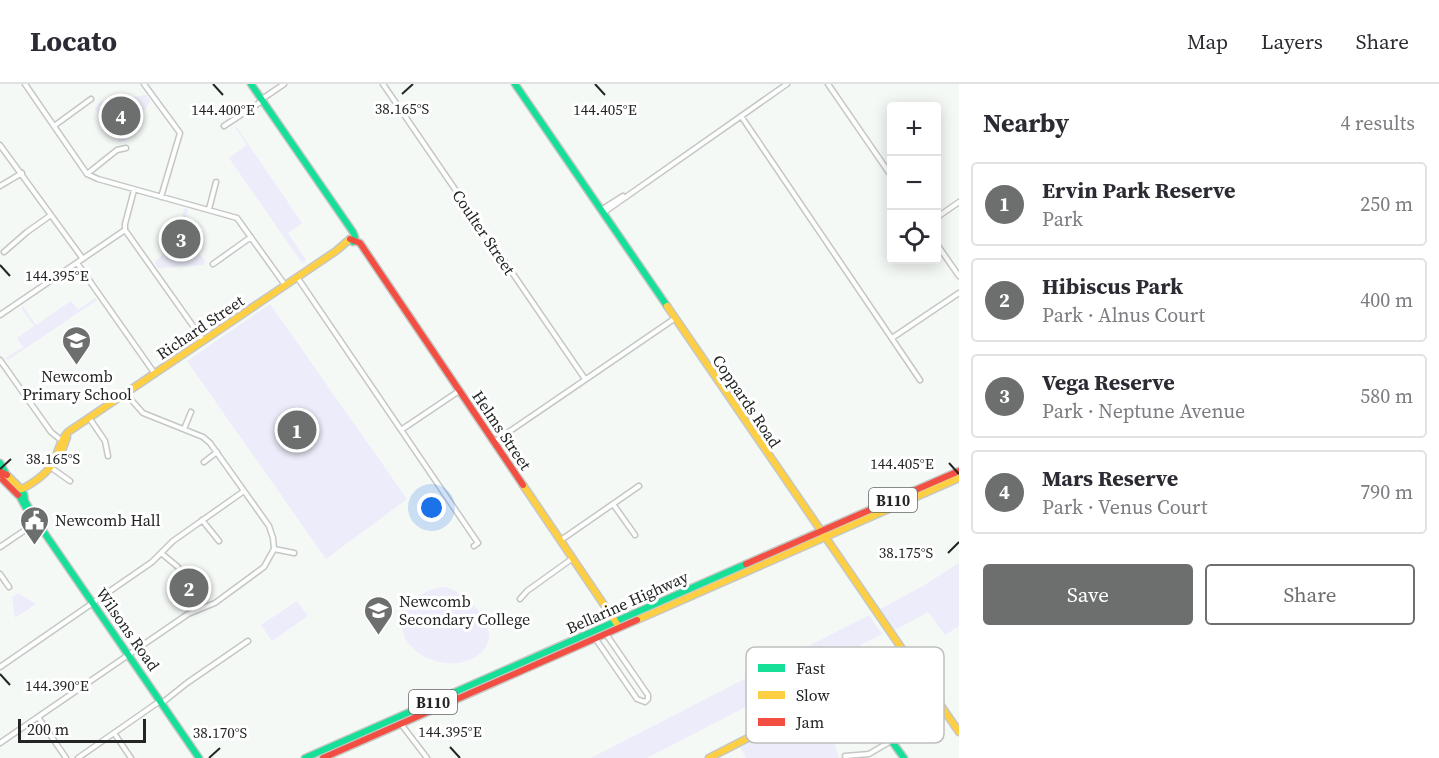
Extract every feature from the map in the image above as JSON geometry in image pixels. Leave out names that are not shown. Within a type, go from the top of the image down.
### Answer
[{"type":"main road","points":[[251,84],[347,226],[352,240]]},
{"type":"main road","name":"Coppards Road","points":[[515,84],[899,647]]},
{"type":"main road","name":"Helms Street","points":[[352,240],[363,248],[618,625]]},
{"type":"main road","name":"Richard Street","points":[[63,441],[68,432],[352,240]]},
{"type":"main road","points":[[21,493],[52,468],[63,441]]},
{"type":"main road","name":"Wilsons Road","points":[[0,463],[2,476],[21,493],[36,519],[199,758]]},
{"type":"main road","name":"Bellarine Highway","points":[[822,535],[959,471]]},
{"type":"main road","name":"Bellarine Highway","points":[[305,758],[959,478]]},
{"type":"main road","name":"Bellarine Highway","points":[[323,758],[606,634],[618,625]]},
{"type":"main road","name":"Coppards Road","points":[[944,711],[959,732]]},
{"type":"main road","points":[[713,757],[746,739]]},
{"type":"main road","points":[[893,743],[904,758]]},
{"type":"street","points":[[25,84],[87,174],[134,190],[237,218],[285,285]]},
{"type":"street","points":[[144,84],[180,132],[161,197]]},
{"type":"street","points":[[224,126],[284,84]]},
{"type":"street","name":"Coulter Street","points":[[383,84],[585,379]]},
{"type":"street","points":[[602,212],[787,84]]},
{"type":"street","points":[[828,84],[887,171]]},
{"type":"street","points":[[54,126],[91,99]]},
{"type":"street","points":[[741,116],[920,380]]},
{"type":"street","points":[[0,145],[83,258]]},
{"type":"street","points":[[87,174],[117,150],[126,148]]},
{"type":"street","points":[[0,186],[22,173]]},
{"type":"street","points":[[209,210],[216,182]]},
{"type":"street","points":[[134,190],[125,230],[203,340]]},
{"type":"street","points":[[941,215],[959,202]]},
{"type":"street","points":[[4,252],[51,215]]},
{"type":"street","points":[[0,315],[125,230]]},
{"type":"street","points":[[213,264],[251,237]]},
{"type":"street","points":[[941,250],[959,276]]},
{"type":"street","points":[[77,263],[155,374]]},
{"type":"street","points":[[297,277],[478,544]]},
{"type":"street","points":[[892,338],[959,293]]},
{"type":"street","points":[[494,442],[674,319]]},
{"type":"street","points":[[0,360],[51,432],[63,441]]},
{"type":"street","points":[[401,430],[459,391]]},
{"type":"street","points":[[0,743],[188,614],[215,603],[264,567],[274,549],[269,526],[203,437],[143,413],[126,394]]},
{"type":"street","points":[[184,429],[191,412]]},
{"type":"street","points":[[90,419],[105,441],[108,456]]},
{"type":"street","points":[[204,462],[217,453]]},
{"type":"street","points":[[52,468],[70,481]]},
{"type":"street","points":[[561,540],[639,486]]},
{"type":"street","points":[[0,667],[152,562],[173,541],[244,491]]},
{"type":"street","points":[[613,504],[635,536]]},
{"type":"street","points":[[0,547],[36,519]]},
{"type":"street","points":[[202,520],[219,541]]},
{"type":"street","points":[[274,549],[294,554]]},
{"type":"street","points":[[162,553],[178,567]]},
{"type":"street","points":[[520,599],[526,591],[573,558]]},
{"type":"street","points":[[0,574],[9,587]]},
{"type":"street","points":[[595,638],[638,699],[645,702],[648,695],[606,634]]},
{"type":"street","points":[[78,758],[248,641]]},
{"type":"street","points":[[38,717],[66,758]]},
{"type":"street","points":[[401,724],[427,758]]},
{"type":"street","points":[[114,733],[131,758]]},
{"type":"street","points":[[845,756],[869,754],[888,743]]},
{"type":"shaded area","points":[[146,95],[150,101],[126,140],[119,142],[95,108],[100,102]]},
{"type":"shaded area","points":[[236,126],[302,223],[288,233],[306,260],[302,263],[229,158],[247,145]]},
{"type":"shaded area","points":[[184,209],[188,209],[181,235],[205,260],[204,265],[158,268],[155,262],[175,243]]},
{"type":"shaded area","points":[[95,298],[97,300],[8,360],[6,358],[23,347],[17,338],[34,326],[21,308],[23,306],[36,325],[71,301],[78,310]]},
{"type":"shaded area","points":[[270,304],[407,499],[326,559],[187,361]]},
{"type":"shaded area","points":[[959,563],[959,626],[945,635],[928,612],[895,630],[880,609]]},
{"type":"shaded area","points":[[184,570],[209,601],[192,609],[180,592],[176,574]]},
{"type":"shaded area","points":[[445,587],[466,598],[483,617],[488,627],[489,638],[485,648],[475,657],[460,662],[445,663],[429,659],[416,651],[407,641],[402,628],[405,614],[416,599],[429,590]]},
{"type":"shaded area","points":[[18,593],[36,604],[15,618],[12,597]]},
{"type":"shaded area","points":[[297,601],[308,616],[272,641],[261,625]]},
{"type":"shaded area","points":[[869,615],[882,634],[860,645],[862,647],[807,647]]},
{"type":"shaded area","points":[[746,678],[746,707],[647,758],[591,758]]},
{"type":"shaded area","points":[[746,743],[834,743],[839,758],[746,758],[739,746]]},
{"type":"traffic: fast","points":[[251,84],[353,232],[355,237],[353,242]]},
{"type":"traffic: fast","points":[[515,84],[667,306]]},
{"type":"traffic: fast","points":[[0,463],[6,474]]},
{"type":"traffic: fast","points":[[24,494],[25,501],[37,522],[199,758]]},
{"type":"traffic: fast","points":[[19,495],[26,508]]},
{"type":"traffic: fast","points":[[305,758],[746,564]]},
{"type":"traffic: fast","points":[[893,743],[904,758]]},
{"type":"traffic: slow","points":[[22,489],[49,469],[61,441],[68,432],[336,251],[350,239]]},
{"type":"traffic: slow","points":[[667,306],[901,647]]},
{"type":"traffic: slow","points":[[60,456],[67,437]]},
{"type":"traffic: slow","points":[[7,475],[21,489]]},
{"type":"traffic: slow","points":[[637,620],[959,478]]},
{"type":"traffic: slow","points":[[523,485],[617,624]]},
{"type":"traffic: slow","points":[[944,710],[959,732]]},
{"type":"traffic: slow","points":[[709,758],[746,739]]},
{"type":"traffic: jam","points":[[350,239],[360,243],[523,485]]},
{"type":"traffic: jam","points":[[0,471],[0,475],[3,473],[7,475]]},
{"type":"traffic: jam","points":[[746,564],[959,471]]},
{"type":"traffic: jam","points":[[3,480],[18,495]]},
{"type":"traffic: jam","points":[[323,758],[637,620]]},
{"type":"place","name":"Mars Reserve","points":[[121,116]]},
{"type":"place","name":"Vega Reserve","points":[[181,239]]},
{"type":"place","name":"Newcomb Primary School","points":[[77,366]]},
{"type":"place","name":"Ervin Park Reserve","points":[[297,430]]},
{"type":"place","name":"Newcomb Hall","points":[[34,546]]},
{"type":"place","name":"Hibiscus Park","points":[[189,588]]},
{"type":"place","name":"Newcomb Secondary College","points":[[378,636]]}]
